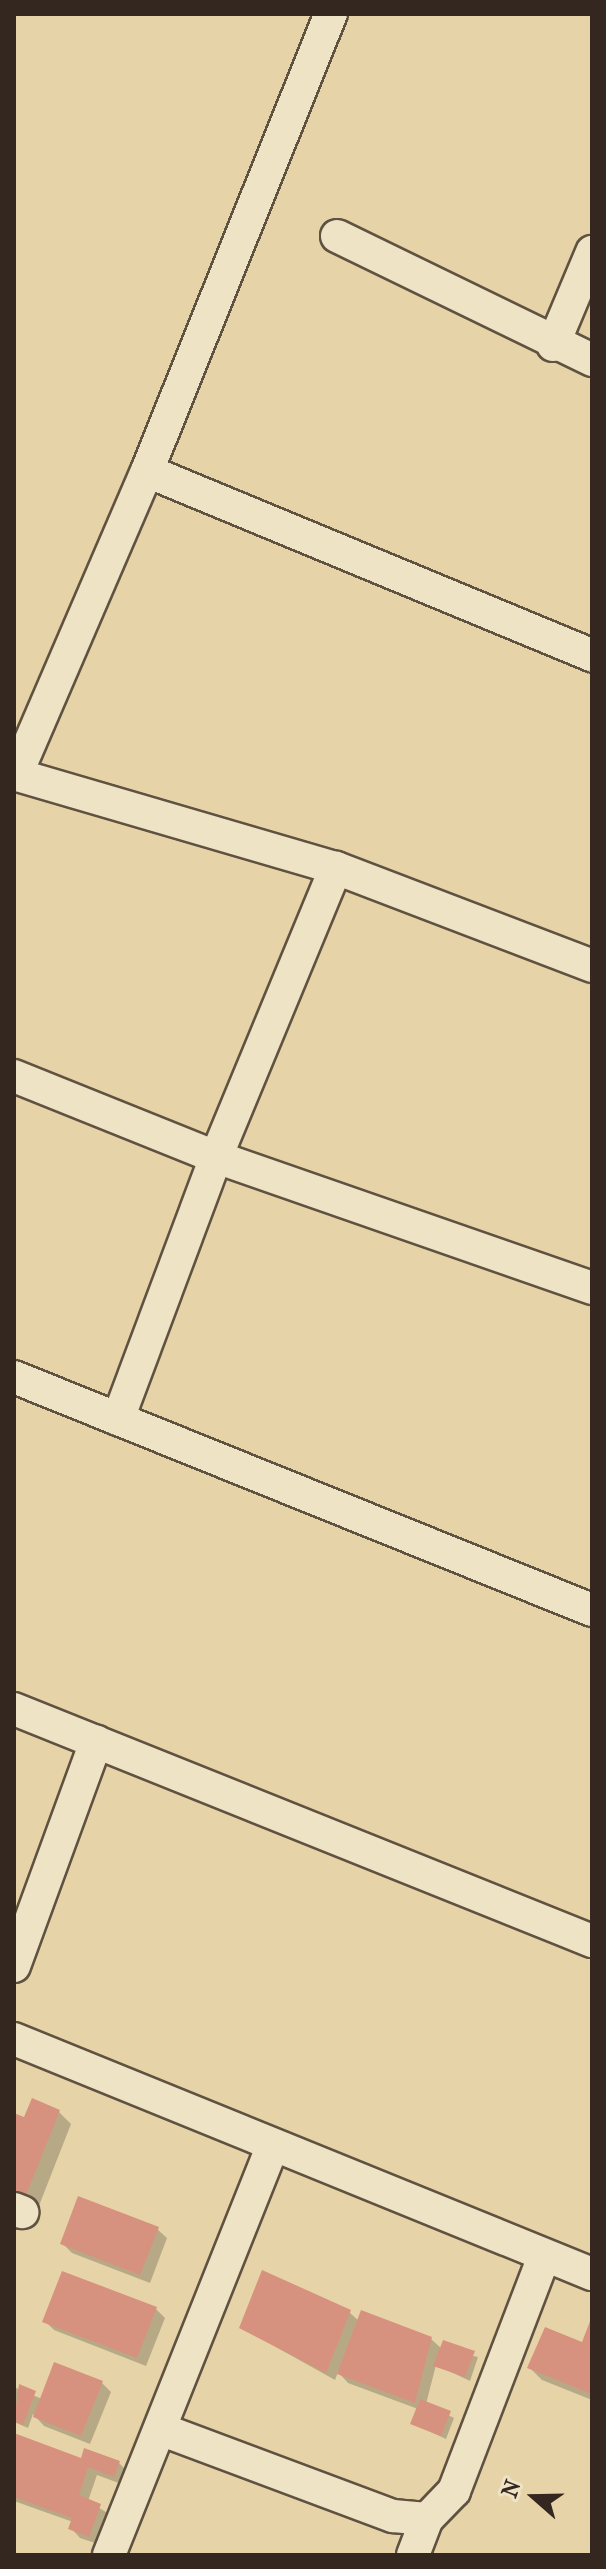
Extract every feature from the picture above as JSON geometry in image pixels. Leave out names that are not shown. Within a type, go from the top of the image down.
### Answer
[{"type":"street","points":[[331,14],[147,471],[15,774],[336,868],[592,966]]},
{"type":"street","points":[[337,236],[553,345],[592,360]]},
{"type":"street","points":[[553,345],[592,252]]},
{"type":"street","points":[[147,471],[592,655]]},
{"type":"street","points":[[118,1419],[216,1157],[336,868]]},
{"type":"street","points":[[14,1076],[216,1157],[592,1288]]},
{"type":"street","points":[[14,1377],[592,1610]]},
{"type":"street","points":[[14,1709],[592,1941]]},
{"type":"street","points":[[14,1966],[96,1742]]},
{"type":"street","points":[[14,2039],[272,2147],[592,2274]]},
{"type":"street","points":[[109,2555],[272,2147]]},
{"type":"street","points":[[413,2555],[427,2519],[454,2491],[544,2256]]},
{"type":"street","points":[[160,2429],[393,2516],[427,2519]]},
{"type":"building","points":[[32,2098],[60,2110],[20,2210],[14,2207],[14,2113],[24,2117]]},
{"type":"building","points":[[78,2196],[159,2227],[140,2275],[60,2244]]},
{"type":"building","points":[[262,2270],[351,2310],[326,2373],[239,2328]]},
{"type":"building","points":[[62,2271],[157,2307],[137,2358],[42,2322]]},
{"type":"building","points":[[361,2310],[432,2337],[415,2403],[337,2374]]},
{"type":"building","points":[[592,2316],[592,2394],[527,2368],[545,2327],[582,2342]]},
{"type":"building","points":[[443,2340],[475,2351],[465,2377],[433,2366]]},
{"type":"building","points":[[54,2362],[103,2381],[81,2436],[33,2417]]},
{"type":"building","points":[[19,2384],[36,2391],[23,2425],[14,2421]]},
{"type":"building","points":[[420,2399],[451,2411],[441,2436],[410,2424]]},
{"type":"building","points":[[14,2433],[81,2458],[84,2448],[120,2461],[114,2477],[88,2467],[79,2495],[101,2504],[89,2537],[68,2529],[72,2518],[14,2497]]}]
